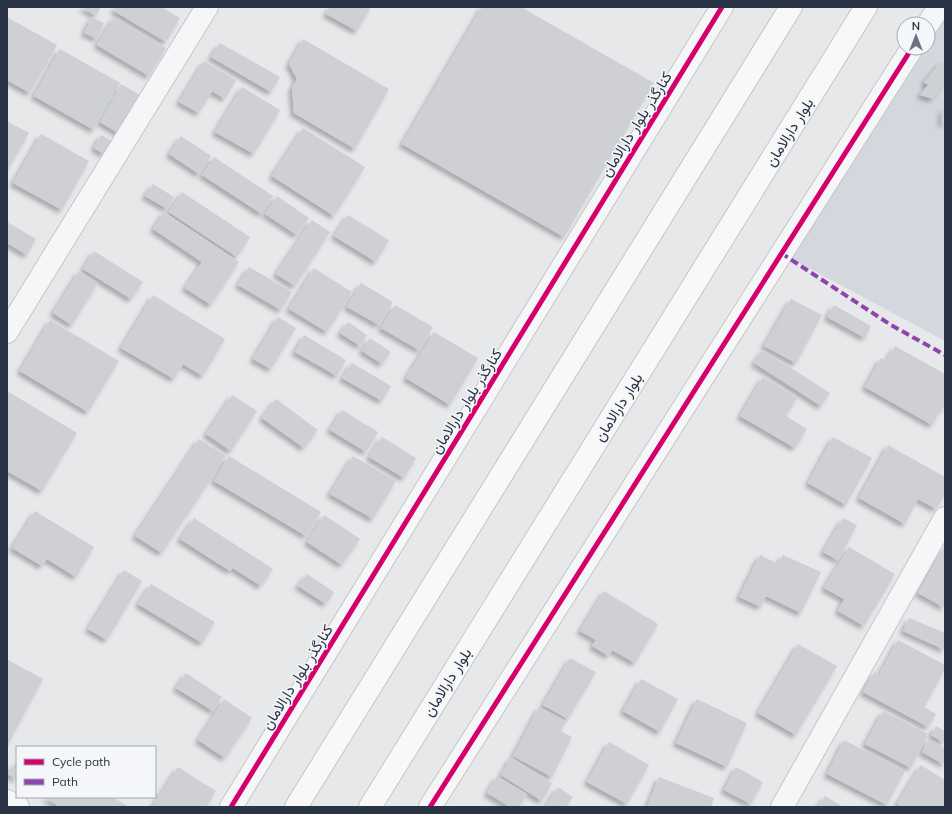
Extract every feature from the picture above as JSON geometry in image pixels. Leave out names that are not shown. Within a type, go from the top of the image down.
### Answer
[{"type":"main road","points":[[296,807],[791,7]]},
{"type":"main road","name":"بلوار دارالامان","points":[[370,807],[866,7]]},
{"type":"street","points":[[7,332],[207,7]]},
{"type":"street","name":"کنارگذر بلوار دارالامان","points":[[231,807],[722,7]]},
{"type":"street","points":[[933,16],[939,7]]},
{"type":"street","points":[[430,807],[780,253],[907,56]]},
{"type":"street","points":[[782,807],[945,518]]},
{"type":"street","points":[[7,800],[18,807]]},
{"type":"shaded area","points":[[945,7],[945,341],[781,253],[907,56],[936,56],[936,16]]},
{"type":"building","points":[[81,7],[101,7],[96,16]]},
{"type":"building","points":[[116,7],[161,7],[180,18],[166,42],[114,11]]},
{"type":"building","points":[[330,7],[345,7],[349,9],[350,7],[371,7],[357,31],[326,14]]},
{"type":"building","points":[[482,7],[521,7],[654,83],[564,237],[402,144]]},
{"type":"building","points":[[7,17],[57,45],[30,93],[7,80]]},
{"type":"building","points":[[92,17],[104,23],[97,39],[84,33]]},
{"type":"building","points":[[114,17],[166,48],[149,76],[97,45]]},
{"type":"building","points":[[303,39],[389,89],[355,149],[294,113],[292,88],[297,79],[289,64]]},
{"type":"building","points":[[220,43],[280,77],[271,92],[211,57]]},
{"type":"building","points":[[60,49],[120,83],[94,130],[34,96]]},
{"type":"building","points":[[204,61],[236,80],[225,99],[212,91],[199,113],[179,102]]},
{"type":"building","points":[[941,62],[945,63],[945,82],[933,99],[920,95],[928,85],[924,82]]},
{"type":"building","points":[[121,84],[142,96],[120,134],[100,122]]},
{"type":"building","points":[[242,87],[280,110],[254,154],[215,132]]},
{"type":"building","points":[[942,109],[945,109],[945,124],[942,124]]},
{"type":"building","points":[[7,121],[29,133],[9,168],[7,167]]},
{"type":"building","points":[[303,128],[365,167],[334,216],[272,176]]},
{"type":"building","points":[[41,134],[89,161],[62,210],[13,183]]},
{"type":"building","points":[[101,135],[112,141],[104,154],[94,148]]},
{"type":"building","points":[[181,136],[211,156],[199,174],[169,154]]},
{"type":"building","points":[[214,157],[273,196],[262,214],[202,175]]},
{"type":"building","points":[[153,184],[174,197],[167,209],[145,196]]},
{"type":"building","points":[[182,192],[250,237],[237,257],[169,212]]},
{"type":"building","points":[[277,196],[309,218],[297,235],[265,214]]},
{"type":"building","points":[[164,212],[239,262],[211,305],[185,288],[202,262],[153,229]]},
{"type":"building","points":[[348,215],[389,240],[376,262],[334,236]]},
{"type":"building","points":[[312,220],[330,232],[295,286],[276,274]]},
{"type":"building","points":[[7,222],[36,239],[27,255],[7,243]]},
{"type":"building","points":[[94,251],[143,282],[131,299],[83,269]]},
{"type":"building","points":[[249,267],[292,292],[281,310],[238,285]]},
{"type":"building","points":[[314,268],[352,292],[327,332],[289,309]]},
{"type":"building","points":[[79,271],[98,283],[72,325],[53,313]]},
{"type":"building","points":[[361,283],[393,302],[379,325],[347,307]]},
{"type":"building","points":[[153,295],[225,339],[203,376],[183,364],[174,379],[121,348]]},
{"type":"building","points":[[791,299],[822,315],[796,363],[764,346]]},
{"type":"building","points":[[395,305],[433,327],[419,350],[381,328]]},
{"type":"building","points":[[834,305],[871,326],[865,338],[827,317]]},
{"type":"building","points":[[278,317],[296,328],[271,369],[253,359]]},
{"type":"building","points":[[50,320],[119,361],[88,412],[20,371]]},
{"type":"building","points":[[348,322],[367,335],[360,346],[340,333]]},
{"type":"building","points":[[434,332],[478,358],[450,405],[406,378]]},
{"type":"building","points":[[304,335],[346,360],[337,376],[295,352]]},
{"type":"building","points":[[370,338],[391,352],[382,364],[362,351]]},
{"type":"building","points":[[895,346],[945,374],[945,409],[942,408],[932,425],[865,387],[881,358],[886,361]]},
{"type":"building","points":[[763,350],[830,393],[821,406],[754,363]]},
{"type":"building","points":[[352,363],[391,386],[382,401],[342,378]]},
{"type":"building","points":[[763,377],[797,398],[786,416],[807,429],[795,448],[740,416]]},
{"type":"building","points":[[7,391],[77,433],[42,491],[7,471]]},
{"type":"building","points":[[232,395],[257,411],[231,451],[206,434]]},
{"type":"building","points":[[276,399],[318,430],[304,448],[262,418]]},
{"type":"building","points":[[342,410],[378,432],[366,452],[330,430]]},
{"type":"building","points":[[382,437],[416,458],[404,478],[369,457]]},
{"type":"building","points":[[833,437],[872,458],[846,505],[808,483]]},
{"type":"building","points":[[199,439],[226,456],[162,553],[135,536]]},
{"type":"building","points":[[888,445],[945,477],[945,494],[936,509],[918,499],[905,524],[859,498]]},
{"type":"building","points":[[229,456],[321,512],[306,536],[214,481]]},
{"type":"building","points":[[353,456],[396,481],[373,519],[330,494]]},
{"type":"building","points":[[35,511],[94,547],[76,577],[47,559],[42,566],[12,548]]},
{"type":"building","points":[[324,515],[360,539],[342,565],[307,542]]},
{"type":"building","points":[[194,518],[273,569],[261,586],[233,568],[230,571],[180,539]]},
{"type":"building","points":[[843,518],[857,525],[838,560],[823,552]]},
{"type":"building","points":[[945,545],[945,608],[918,593]]},
{"type":"building","points":[[849,547],[895,574],[864,626],[838,611],[844,599],[824,588]]},
{"type":"building","points":[[760,555],[778,564],[783,555],[821,572],[801,613],[766,596],[761,607],[739,597]]},
{"type":"building","points":[[124,570],[142,581],[107,640],[88,629]]},
{"type":"building","points":[[307,574],[334,592],[326,604],[298,586]]},
{"type":"building","points":[[151,584],[215,622],[202,643],[138,604]]},
{"type":"building","points":[[604,591],[658,624],[635,663],[612,650],[609,656],[592,646],[596,640],[580,631]]},
{"type":"building","points":[[909,618],[945,633],[945,650],[903,631]]},
{"type":"building","points":[[898,640],[945,665],[945,669],[924,707],[936,714],[928,727],[863,692],[874,672],[879,675]]},
{"type":"building","points":[[798,644],[837,666],[796,735],[758,713]]},
{"type":"building","points":[[570,658],[596,672],[568,719],[543,705]]},
{"type":"building","points":[[8,660],[43,679],[7,746],[7,663]]},
{"type":"building","points":[[186,673],[222,697],[213,711],[176,688]]},
{"type":"building","points":[[641,679],[678,699],[660,732],[623,711]]},
{"type":"building","points":[[224,699],[252,718],[225,758],[198,740]]},
{"type":"building","points":[[697,699],[747,723],[727,767],[676,743]]},
{"type":"building","points":[[539,707],[566,721],[561,731],[572,737],[552,777],[513,756]]},
{"type":"building","points":[[883,711],[928,734],[911,768],[865,744]]},
{"type":"building","points":[[936,726],[945,731],[945,743],[931,735]]},
{"type":"building","points":[[928,739],[945,748],[945,765],[922,752]]},
{"type":"building","points":[[844,740],[905,771],[887,805],[827,774]]},
{"type":"building","points":[[609,742],[649,765],[627,804],[587,782]]},
{"type":"building","points":[[511,757],[552,783],[542,801],[501,775]]},
{"type":"building","points":[[16,762],[16,779],[8,774]]},
{"type":"building","points":[[921,765],[945,780],[945,807],[902,807],[897,804]]},
{"type":"building","points":[[178,767],[216,791],[206,807],[152,807]]},
{"type":"building","points":[[736,767],[763,782],[751,804],[724,790]]},
{"type":"building","points":[[497,776],[527,794],[519,807],[510,807],[487,793]]},
{"type":"building","points":[[659,777],[714,798],[711,807],[647,807]]},
{"type":"building","points":[[558,787],[573,797],[565,807],[545,807]]},
{"type":"building","points":[[825,796],[843,807],[818,807]]},
{"type":"building","points":[[46,798],[115,798],[129,807],[60,807]]},
{"type":"marked path","points":[[781,253],[891,325],[945,355]]},
{"type":"cycle path","points":[[231,807],[722,7]]},
{"type":"cycle path","points":[[430,807],[907,56]]}]
